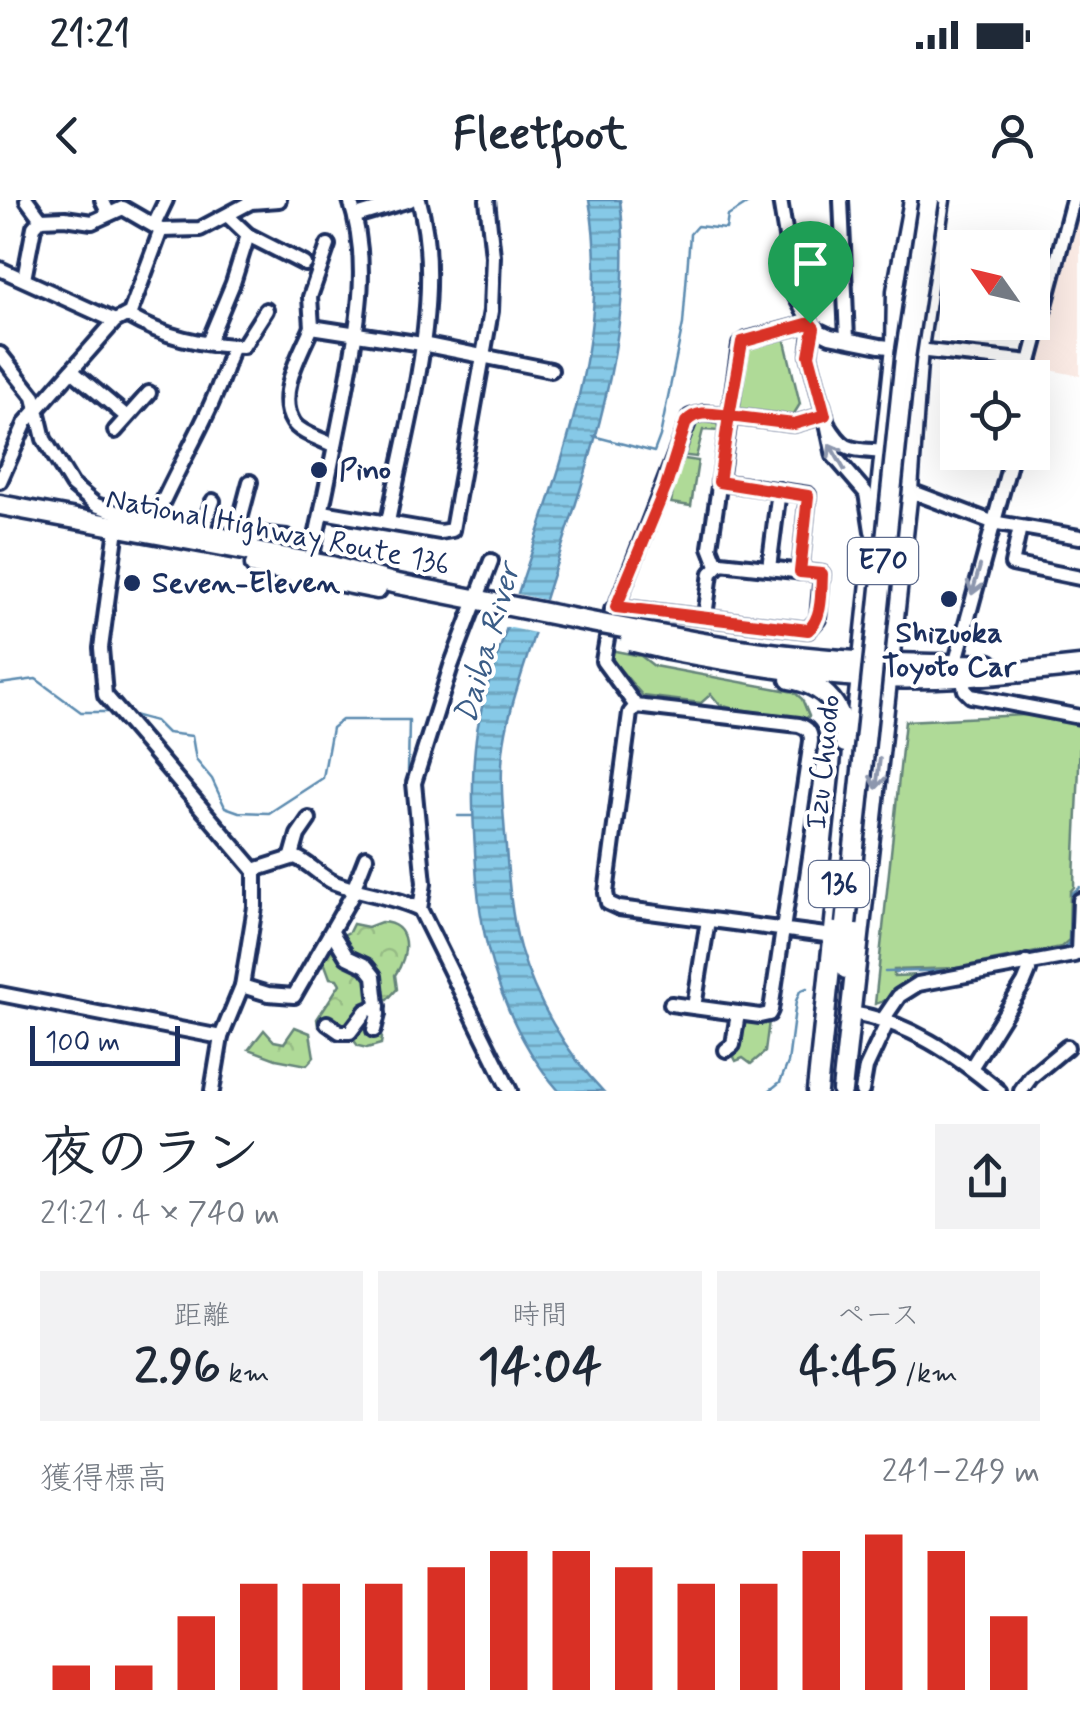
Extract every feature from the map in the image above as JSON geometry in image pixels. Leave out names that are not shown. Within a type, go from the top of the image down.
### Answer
[{"type":"highway","name":"136","points":[[861,670],[896,347],[897,291],[914,200]]},
{"type":"highway","name":"E70","points":[[840,930],[898,416],[929,200]]},
{"type":"highway","name":"136","points":[[889,670],[918,348],[940,200]]},
{"type":"highway","name":"National Highway Route 136","points":[[0,508],[116,525],[670,644],[730,662],[861,670],[1080,666]]},
{"type":"highway","name":"National Highway Route 136","points":[[670,644],[861,670]]},
{"type":"highway","name":"National Highway Route 136","points":[[958,671],[1080,656]]},
{"type":"highway","points":[[730,662],[752,672],[809,683],[826,693],[838,707],[845,736],[838,833],[841,863]]},
{"type":"highway","name":"Izu Chuodo","points":[[814,1091],[840,930],[841,863],[861,670]]},
{"type":"highway","name":"Izu Chuodo","points":[[842,1091],[889,670]]},
{"type":"highway","points":[[829,1091],[840,930]]},
{"type":"street","points":[[28,200],[40,219]]},
{"type":"street","points":[[102,200],[109,214]]},
{"type":"street","points":[[0,481],[20,430],[122,319],[166,200]]},
{"type":"street","points":[[40,219],[92,222],[123,208],[158,228],[200,229],[251,202],[278,200]]},
{"type":"street","points":[[309,569],[363,281],[356,216],[350,200]]},
{"type":"street","points":[[356,216],[410,200]]},
{"type":"street","points":[[388,522],[430,283],[428,242],[419,200]]},
{"type":"street","points":[[322,512],[440,532],[452,530],[494,288],[486,200]]},
{"type":"street","points":[[780,200],[796,298],[812,325],[809,355],[829,444],[834,456],[866,493],[874,543]]},
{"type":"street","points":[[841,200],[847,339]]},
{"type":"street","points":[[1031,360],[1072,201],[1057,200]]},
{"type":"street","points":[[228,216],[248,236],[305,264]]},
{"type":"street","points":[[24,280],[33,232],[40,219]]},
{"type":"street","points":[[208,343],[248,236]]},
{"type":"street","points":[[328,245],[310,297],[312,327],[288,394],[291,418],[299,427],[335,446]]},
{"type":"street","points":[[0,269],[122,319],[208,343],[246,344],[266,310]]},
{"type":"street","points":[[717,565],[710,547],[742,342],[812,325],[847,339],[1014,360]]},
{"type":"street","points":[[312,327],[551,370]]},
{"type":"street","points":[[154,519],[204,424],[232,346]]},
{"type":"street","points":[[0,354],[28,386],[48,450],[72,485],[116,525]]},
{"type":"street","points":[[72,371],[128,418]]},
{"type":"street","points":[[116,431],[148,393]]},
{"type":"street","points":[[671,1004],[770,1014],[812,741],[810,731],[799,726],[636,706],[603,661],[612,610],[666,486],[686,422],[694,414],[794,424],[826,419]]},
{"type":"street","points":[[826,419],[839,443],[848,449],[884,452]]},
{"type":"street","points":[[1008,470],[958,671],[971,696],[1080,718]]},
{"type":"street","points":[[234,535],[250,482]]},
{"type":"street","points":[[719,482],[806,493],[809,498],[800,572]]},
{"type":"street","points":[[769,568],[779,490]]},
{"type":"street","points":[[908,490],[992,522],[1080,536]]},
{"type":"street","points":[[201,532],[213,501]]},
{"type":"street","points":[[116,525],[154,519],[201,532],[287,537]]},
{"type":"street","points":[[116,525],[102,648],[105,695],[254,870],[257,879],[242,986],[221,1036],[212,1091]]},
{"type":"street","points":[[1020,527],[1012,564],[1080,578]]},
{"type":"street","points":[[234,535],[253,541]]},
{"type":"street","points":[[491,561],[414,782],[424,883],[420,909],[510,1091]]},
{"type":"street","points":[[616,607],[808,630],[818,619],[822,574],[717,565]]},
{"type":"street","points":[[705,616],[712,572],[717,565]]},
{"type":"street","points":[[636,706],[630,713],[606,898],[619,908],[783,931],[840,930]]},
{"type":"street","points":[[292,856],[298,835],[309,819]]},
{"type":"street","points":[[254,870],[292,856],[306,862],[315,874],[420,909]]},
{"type":"street","points":[[242,986],[294,996],[332,934],[366,856]]},
{"type":"street","points":[[862,1091],[866,1068],[898,996],[918,984],[1078,952],[1080,900]]},
{"type":"street","points":[[694,1007],[708,920]]},
{"type":"street","points":[[332,934],[346,962],[371,970],[377,985],[374,1030]]},
{"type":"street","points":[[971,1068],[1024,983],[1028,962]]},
{"type":"street","points":[[0,994],[221,1036]]},
{"type":"street","points":[[327,1023],[340,1032],[350,1032],[366,1011],[378,1006]]},
{"type":"street","points":[[726,1050],[733,1045],[738,1013]]},
{"type":"street","points":[[851,1013],[886,1020],[971,1068],[999,1091]]},
{"type":"street","points":[[1022,1091],[1067,1046]]},
{"type":"shaded area","points":[[1076,200],[1080,200],[1080,376],[1050,370],[1050,360],[1034,360],[1039,340],[1050,340],[1050,299]]},
{"type":"green space","points":[[784,337],[800,404],[792,417],[733,412],[744,346]]},
{"type":"green space","points":[[696,417],[716,419],[719,431],[703,430],[696,457],[679,455]]},
{"type":"green space","points":[[678,458],[698,461],[691,506],[671,503]]},
{"type":"green space","points":[[610,650],[641,656],[654,666],[794,692],[802,699],[809,716],[805,719],[731,708],[720,705],[711,694],[701,703],[643,696],[613,661]]},
{"type":"green space","points":[[1044,714],[1080,721],[1069,940],[1061,947],[956,968],[894,970],[894,976],[949,974],[912,982],[875,1004],[905,721]]},
{"type":"green space","points":[[381,922],[398,928],[405,942],[403,959],[395,975],[397,989],[387,1000],[380,994],[382,987],[369,959],[355,957],[339,937],[349,932],[353,924],[368,927]]},
{"type":"green space","points":[[334,944],[369,976],[373,1023],[382,1038],[381,1044],[358,1046],[352,1038],[345,1040],[318,1026],[317,1019],[340,984],[330,978],[323,959]]},
{"type":"green space","points":[[746,1019],[769,1021],[765,1052],[751,1064],[734,1057],[739,1029]]},
{"type":"green space","points":[[295,1027],[310,1033],[314,1057],[307,1065],[249,1049],[264,1030],[274,1041],[284,1043]]},
{"type":"water","points":[[589,200],[620,200],[623,255],[612,366],[585,475],[512,708],[502,773],[510,892],[520,948],[553,1024],[603,1091],[559,1091],[513,1020],[485,938],[477,882],[473,774],[485,694],[560,467],[586,361],[595,253]]},
{"type":"pier","points":[[513,593],[550,601],[540,634],[502,626]]},
{"type":"waterway","points":[[593,436],[654,452],[683,324],[690,234],[697,226],[726,229],[728,216],[753,200]]},
{"type":"waterway","points":[[0,684],[36,679],[81,712],[112,712]]},
{"type":"waterway","points":[[129,714],[155,721],[167,733],[192,736],[196,760],[212,779],[225,807],[239,812],[269,813],[323,778],[332,728],[342,720],[409,720],[408,771]]},
{"type":"waterway","points":[[458,816],[472,816]]},
{"type":"waterway","points":[[1030,956],[1062,950],[1069,943],[1072,893],[1080,887]]},
{"type":"waterway","points":[[885,972],[958,970],[1022,958]]},
{"type":"waterway","points":[[769,1091],[780,1082],[788,1063],[796,1001],[800,991],[807,988]]},
{"type":"place","name":"Pino","points":[[319,470]]},
{"type":"place","name":"Seven-Eleven","points":[[132,583]]},
{"type":"place","name":"Shizuoka Toyoto Car","points":[[949,599]]},
{"type":"route","points":[[810,323],[742,342],[729,416],[694,414],[686,422],[666,486],[616,607],[808,630],[814,627],[822,574],[800,572],[808,496],[719,482],[729,416],[800,424],[825,415],[809,355],[814,328],[810,323]]},
{"type":"water label","name":"Daiba River","points":[[488,644]]}]
